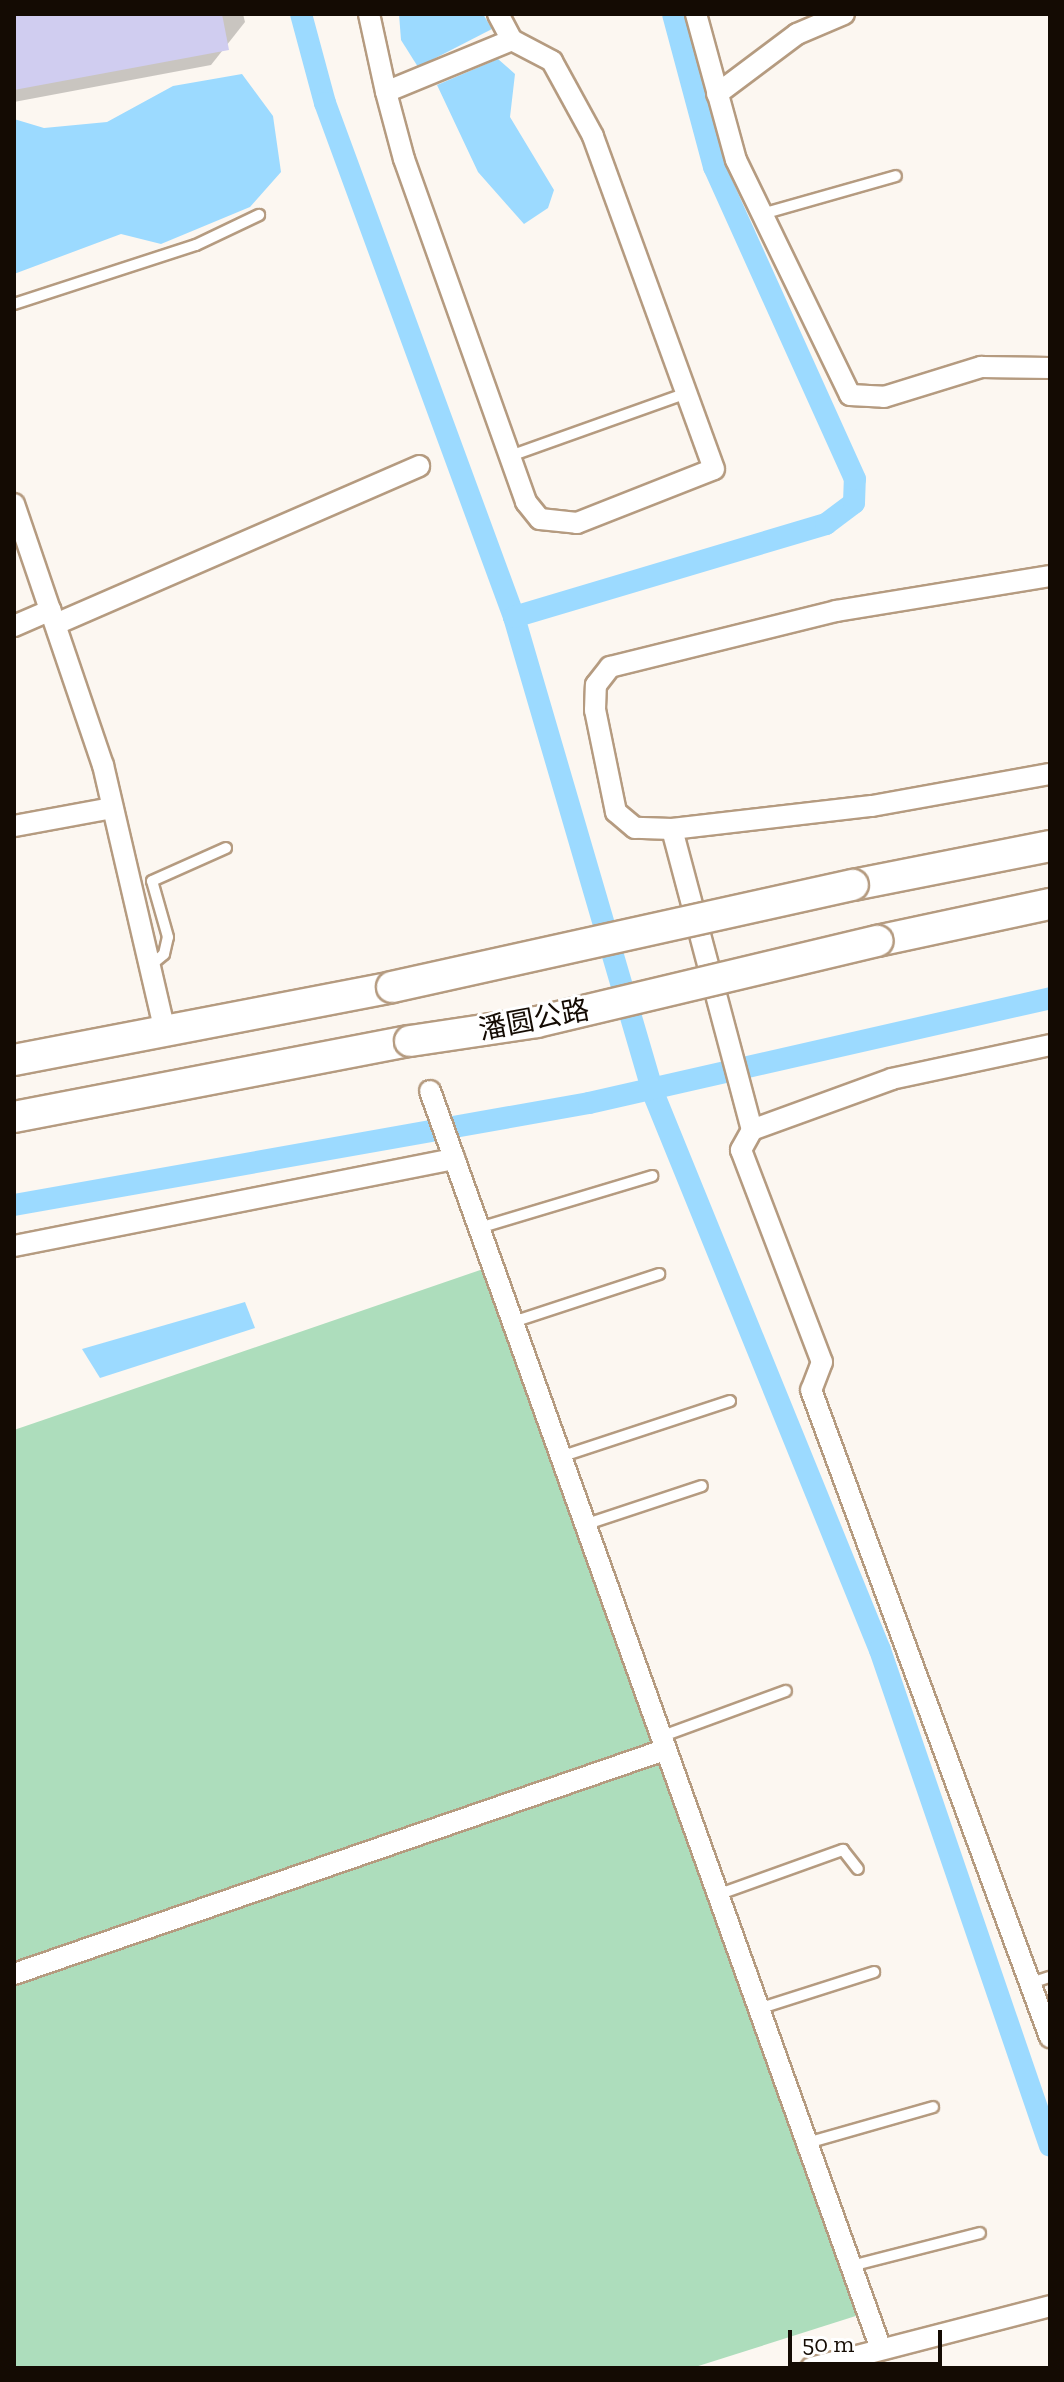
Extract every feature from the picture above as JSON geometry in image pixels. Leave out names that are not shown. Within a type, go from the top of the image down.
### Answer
[{"type":"main road","points":[[14,1060],[392,987],[853,885],[1050,846]]},
{"type":"main road","name":"潘圆公路","points":[[14,1117],[410,1041],[537,1022],[877,941],[1050,904]]},
{"type":"street","points":[[369,14],[386,92],[510,456],[540,519],[577,523],[714,469],[575,93],[552,61],[512,40],[498,14]]},
{"type":"street","points":[[696,14],[717,94],[762,214],[850,395],[884,397],[981,367],[1050,368]]},
{"type":"street","points":[[717,94],[797,34],[844,14]]},
{"type":"street","points":[[386,92],[512,40]]},
{"type":"street","points":[[14,626],[54,617],[419,466]]},
{"type":"street","points":[[14,504],[54,617],[112,808],[165,1031]]},
{"type":"street","points":[[1050,576],[836,611],[610,667],[596,685],[595,710],[616,812],[635,828],[672,829],[872,806],[1050,774]]},
{"type":"street","points":[[14,826],[112,808]]},
{"type":"street","points":[[672,829],[721,1030],[749,1122],[741,1150],[822,1362],[811,1390],[1040,1980],[1050,2037]]},
{"type":"street","points":[[749,1122],[892,1079],[1050,1045]]},
{"type":"street","points":[[430,1091],[881,2349]]},
{"type":"street","points":[[14,1246],[453,1154]]},
{"type":"street","points":[[14,1974],[662,1743]]},
{"type":"street","points":[[811,2368],[1050,2306]]},
{"type":"lane","points":[[762,214],[896,176]]},
{"type":"lane","points":[[14,304],[196,245],[259,215]]},
{"type":"lane","points":[[510,456],[684,394]]},
{"type":"lane","points":[[150,966],[164,954],[168,937],[152,881],[226,848]]},
{"type":"lane","points":[[479,1228],[652,1176]]},
{"type":"lane","points":[[513,1322],[659,1274]]},
{"type":"lane","points":[[560,1457],[730,1401]]},
{"type":"lane","points":[[584,1525],[702,1486]]},
{"type":"lane","points":[[662,1743],[786,1691]]},
{"type":"lane","points":[[717,1895],[843,1850],[858,1869]]},
{"type":"lane","points":[[758,2009],[874,1972]]},
{"type":"lane","points":[[807,2143],[933,2107]]},
{"type":"lane","points":[[851,2266],[980,2233]]},
{"type":"green space","points":[[489,1267],[862,2314],[692,2368],[14,2368],[14,1430]]},
{"type":"water","points":[[399,14],[483,14],[492,29],[418,67],[401,40]]},
{"type":"water","points":[[498,59],[515,74],[510,117],[554,190],[548,208],[524,224],[478,172],[437,85]]},
{"type":"water","points":[[242,74],[273,116],[281,172],[250,207],[161,244],[121,234],[14,274],[14,119],[44,128],[107,122],[173,86]]},
{"type":"water","points":[[245,1302],[255,1328],[100,1378],[82,1349]]},
{"type":"building","points":[[14,14],[222,14],[229,50],[14,90]]},
{"type":"waterway","points":[[301,14],[325,103],[514,617],[652,1090],[880,1650],[1050,2146]]},
{"type":"waterway","points":[[514,617],[826,524],[854,503],[855,479],[714,167],[673,14]]},
{"type":"waterway","points":[[14,1205],[589,1103],[1050,998]]}]
